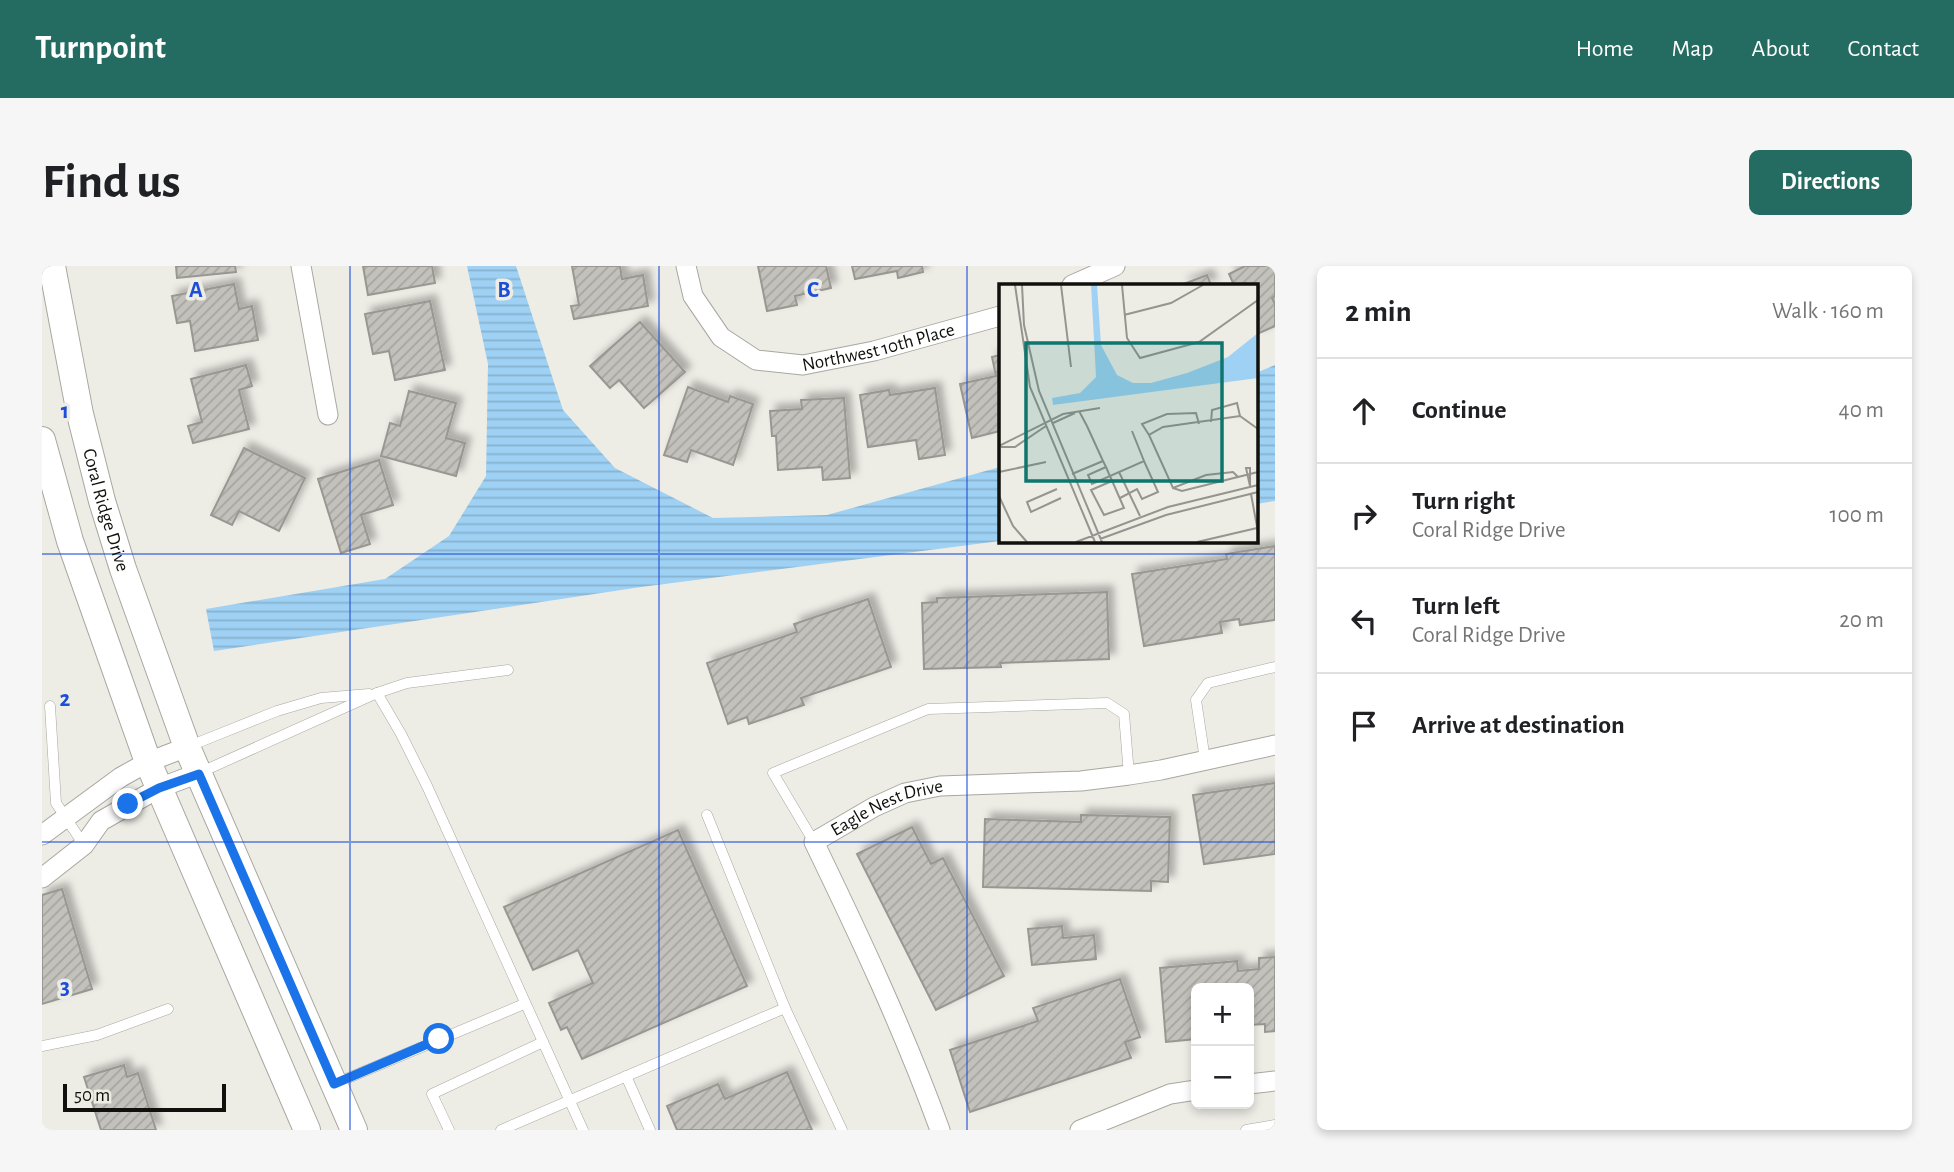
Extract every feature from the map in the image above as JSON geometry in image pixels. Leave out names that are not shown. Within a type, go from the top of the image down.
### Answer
[{"type":"main road","name":"Coral Ridge Drive","points":[[52,266],[80,414],[123,569],[187,747],[354,1130]]},
{"type":"main road","points":[[42,440],[70,541],[148,762],[307,1130]]},
{"type":"street","points":[[300,266],[328,415]]},
{"type":"street","name":"Northwest 10th Place","points":[[686,266],[693,296],[721,337],[756,360],[803,365],[874,351],[999,316]]},
{"type":"street","points":[[1074,284],[1115,266]]},
{"type":"street","name":"Eagle Nest Drive","points":[[940,1130],[916,1063],[879,976],[814,842],[874,807],[905,793],[940,786],[1081,781],[1129,775],[1275,745]]},
{"type":"street","points":[[42,835],[109,784],[148,762],[187,747]]},
{"type":"street","points":[[42,878],[83,845],[101,821],[159,788],[199,774]]},
{"type":"street","points":[[1254,1083],[1275,1081]]},
{"type":"street","points":[[1080,1130],[1170,1094],[1191,1091]]},
{"type":"lane","points":[[1205,761],[1196,700],[1208,683],[1275,667]]},
{"type":"lane","points":[[199,774],[377,693],[407,684],[508,670]]},
{"type":"lane","points":[[187,747],[277,711],[321,698],[377,693]]},
{"type":"lane","points":[[377,693],[427,786],[581,1130]]},
{"type":"lane","points":[[814,842],[773,774],[928,709],[1107,703],[1124,715],[1129,775]]},
{"type":"lane","points":[[50,706],[56,803],[83,845]]},
{"type":"lane","points":[[707,815],[785,1008],[842,1130]]},
{"type":"lane","points":[[334,1084],[524,1004]]},
{"type":"lane","points":[[502,1130],[785,1008]]},
{"type":"lane","points":[[42,1046],[97,1035],[168,1009]]},
{"type":"lane","points":[[449,1130],[432,1094],[543,1042]]},
{"type":"lane","points":[[626,1076],[650,1130]]},
{"type":"lane","points":[[1245,1130],[1275,1125]]},
{"type":"water","points":[[467,266],[516,266],[563,410],[615,468],[713,518],[827,515],[999,467],[999,541],[641,587],[214,651],[206,609],[385,579],[449,536],[486,476],[488,364]]},
{"type":"water","points":[[1275,365],[1275,501],[1258,504],[1258,372]]},
{"type":"building","points":[[176,266],[235,266],[236,272],[177,278]]},
{"type":"building","points":[[363,266],[432,266],[435,283],[368,295]]},
{"type":"building","points":[[572,266],[620,266],[622,279],[643,275],[648,306],[574,319],[571,306],[579,305]]},
{"type":"building","points":[[758,266],[826,266],[831,288],[795,296],[797,305],[767,311]]},
{"type":"building","points":[[852,266],[922,266],[923,272],[898,278],[897,271],[855,279]]},
{"type":"building","points":[[1245,266],[1275,266],[1275,296],[1272,298],[1275,304],[1275,326],[1258,334],[1258,284],[1234,284],[1229,274]]},
{"type":"building","points":[[1207,275],[1211,284],[1184,284]]},
{"type":"building","points":[[234,284],[239,309],[252,306],[258,340],[195,351],[190,321],[177,323],[172,296]]},
{"type":"building","points":[[430,301],[445,370],[395,380],[389,351],[373,354],[365,314]]},
{"type":"building","points":[[640,322],[685,372],[644,408],[619,380],[610,388],[590,366]]},
{"type":"building","points":[[999,355],[999,431],[972,438],[960,384],[996,376],[992,357]]},
{"type":"building","points":[[246,365],[252,386],[239,390],[249,429],[193,443],[188,426],[202,422],[191,379]]},
{"type":"building","points":[[688,387],[728,402],[730,396],[753,404],[733,465],[691,450],[687,462],[664,455]]},
{"type":"building","points":[[935,388],[945,455],[919,459],[916,440],[868,447],[860,395],[889,390],[890,395]]},
{"type":"building","points":[[409,391],[456,403],[446,438],[465,443],[456,476],[381,456],[390,423],[400,426]]},
{"type":"building","points":[[844,398],[850,478],[823,480],[822,467],[778,470],[776,436],[772,436],[770,411],[802,409],[801,400]]},
{"type":"building","points":[[244,448],[305,478],[279,531],[239,511],[232,525],[211,515]]},
{"type":"building","points":[[379,460],[393,505],[361,515],[370,544],[341,553],[318,479]]},
{"type":"building","points":[[1275,546],[1275,620],[1240,625],[1239,619],[1220,622],[1222,633],[1144,646],[1132,574],[1227,559],[1226,554]]},
{"type":"building","points":[[1107,592],[1109,659],[1000,663],[1001,667],[924,669],[922,603],[937,602],[937,598]]},
{"type":"building","points":[[868,599],[891,667],[801,698],[804,705],[749,724],[747,717],[728,724],[707,663],[797,632],[794,624]]},
{"type":"building","points":[[1275,783],[1275,854],[1204,864],[1193,795]]},
{"type":"building","points":[[1081,815],[1170,817],[1168,882],[1151,881],[1151,891],[983,887],[985,819],[1081,822]]},
{"type":"building","points":[[912,827],[931,864],[943,858],[1004,976],[936,1010],[857,854]]},
{"type":"building","points":[[678,830],[747,986],[582,1059],[567,1027],[561,1030],[549,1003],[593,983],[578,950],[533,970],[504,907]]},
{"type":"building","points":[[62,889],[92,989],[42,1004],[42,895]]},
{"type":"building","points":[[1062,926],[1063,938],[1094,935],[1096,959],[1032,965],[1028,929]]},
{"type":"building","points":[[1275,957],[1275,1031],[1265,1032],[1265,1024],[1254,1025],[1254,983],[1191,983],[1191,1040],[1166,1042],[1160,968],[1237,961],[1238,971],[1259,969],[1259,958]]},
{"type":"building","points":[[1120,979],[1140,1037],[1125,1042],[1131,1058],[970,1112],[950,1050],[1038,1021],[1033,1008]]},
{"type":"building","points":[[124,1065],[127,1077],[138,1073],[156,1130],[101,1130],[84,1077]]},
{"type":"building","points":[[787,1072],[812,1130],[677,1130],[667,1106],[718,1084],[725,1099]]},
{"type":"route","points":[[128,804],[159,788],[199,774],[334,1084],[439,1039]]}]
